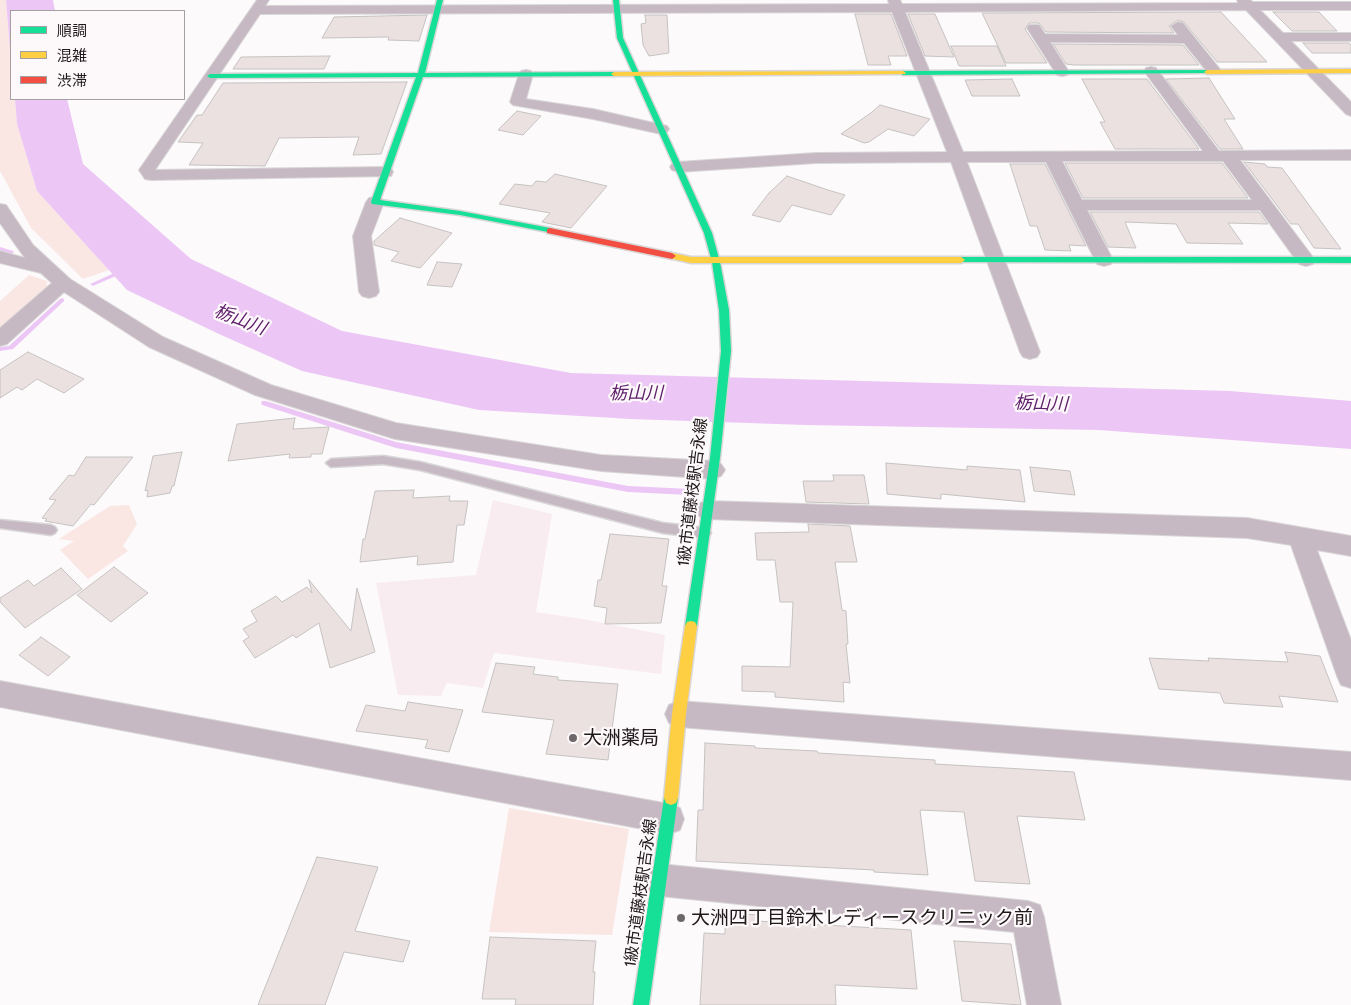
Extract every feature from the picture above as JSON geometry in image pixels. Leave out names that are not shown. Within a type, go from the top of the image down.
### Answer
[{"type":"street","points":[[1246,3],[1351,112]]},
{"type":"street","points":[[386,172],[151,175],[147,170],[259,5],[896,4],[1022,8],[1163,7],[1246,3],[1351,6]]},
{"type":"street","name":"1級市道藤枝駅吉永線","points":[[616,4],[620,38],[708,233],[716,262],[724,310],[726,351],[707,522],[679,714],[669,818],[641,1005]]},
{"type":"street","points":[[896,4],[958,159],[1030,352]]},
{"type":"street","points":[[369,292],[362,236],[421,74],[439,5]]},
{"type":"street","points":[[1163,7],[1214,71]]},
{"type":"street","points":[[1022,8],[1062,72]]},
{"type":"street","points":[[1279,37],[1351,37]]},
{"type":"street","points":[[1040,38],[1187,38]]},
{"type":"street","points":[[1151,71],[1265,205],[1306,260]]},
{"type":"street","points":[[210,76],[1351,71]]},
{"type":"street","points":[[526,74],[518,102],[593,114],[661,129]]},
{"type":"street","points":[[678,167],[816,158],[958,159],[1351,155]]},
{"type":"street","points":[[1052,158],[1104,260]]},
{"type":"street","points":[[375,202],[460,213],[691,260],[716,262],[1351,260]]},
{"type":"street","points":[[1076,205],[1265,205]]},
{"type":"street","points":[[0,209],[26,249],[63,284],[156,342],[263,390],[395,430],[601,463],[714,464]]},
{"type":"street","points":[[0,257],[46,268]]},
{"type":"street","points":[[1,337],[63,284]]},
{"type":"street","points":[[707,522],[1247,528],[1351,546]]},
{"type":"street","points":[[1300,538],[1351,676]]},
{"type":"street","points":[[0,694],[669,818]]},
{"type":"street","points":[[679,714],[1351,766]]},
{"type":"street","points":[[660,880],[1028,917],[1044,1005]]},
{"type":"lane","points":[[331,464],[383,460],[420,466],[490,486],[663,528],[707,522]]},
{"type":"lane","points":[[0,524],[51,530]]},
{"type":"shaded area","points":[[0,0],[6,0],[10,50],[10,100],[15,100],[17,124],[37,191],[109,270],[83,279],[31,228],[0,171]]},
{"type":"shaded area","points":[[29,275],[47,281],[47,289],[0,329],[0,301]]},
{"type":"shaded area","points":[[493,500],[552,514],[536,612],[665,635],[661,674],[494,653],[483,688],[447,683],[441,696],[398,695],[376,583],[476,575]]},
{"type":"shaded area","points":[[129,505],[137,524],[123,546],[128,551],[88,579],[60,550],[74,541],[59,539],[110,506]]},
{"type":"shaded area","points":[[509,808],[629,829],[612,935],[489,932]]},
{"type":"water","points":[[6,0],[53,0],[55,10],[10,10],[10,50]]},
{"type":"water","name":"栃山川","points":[[15,100],[67,100],[83,164],[191,259],[342,331],[571,373],[1230,391],[1351,401],[1351,449],[1099,430],[806,425],[631,419],[479,410],[302,371],[127,290],[37,191],[17,124]]},
{"type":"building","points":[[1221,12],[1267,62],[1217,62],[1184,22],[1178,20],[1169,26],[1174,33],[1046,32],[1039,23],[1029,23],[1025,29],[1047,63],[1006,63],[982,13]]},
{"type":"building","points":[[1273,12],[1319,12],[1337,31],[1292,31]]},
{"type":"building","points":[[855,14],[891,14],[907,56],[888,56],[891,65],[868,65]]},
{"type":"building","points":[[908,14],[935,14],[954,57],[925,56]]},
{"type":"building","points":[[427,15],[419,41],[388,40],[389,37],[322,38],[334,17]]},
{"type":"building","points":[[645,15],[667,15],[669,53],[649,56],[643,45],[641,24],[646,23]]},
{"type":"building","points":[[1303,43],[1349,43],[1351,45],[1351,53],[1312,53]]},
{"type":"building","points":[[1053,44],[1183,45],[1199,65],[1066,64]]},
{"type":"building","points":[[951,46],[997,46],[1006,66],[959,66]]},
{"type":"building","points":[[330,56],[324,69],[233,69],[241,57]]},
{"type":"building","points":[[1209,78],[1235,119],[1224,119],[1243,149],[1220,149],[1166,79]]},
{"type":"building","points":[[1012,79],[1020,96],[972,96],[965,80]]},
{"type":"building","points":[[1082,79],[1147,79],[1199,149],[1115,149],[1100,122],[1105,122]]},
{"type":"building","points":[[407,82],[381,154],[353,155],[359,137],[279,138],[265,166],[189,165],[203,143],[178,142],[197,115],[202,115],[223,83]]},
{"type":"building","points":[[880,105],[930,119],[914,136],[888,129],[869,142],[864,143],[841,134]]},
{"type":"building","points":[[517,111],[541,116],[523,135],[498,130]]},
{"type":"building","points":[[1244,162],[1282,168],[1341,249],[1314,248],[1298,224],[1291,224]]},
{"type":"building","points":[[1065,163],[1222,163],[1248,198],[1083,198]]},
{"type":"building","points":[[1010,164],[1045,164],[1086,246],[1069,245],[1071,251],[1045,250],[1037,226],[1030,226]]},
{"type":"building","points":[[555,174],[607,186],[571,228],[542,222],[550,213],[499,204],[515,184],[532,186],[536,181],[546,182]]},
{"type":"building","points":[[787,176],[845,195],[831,215],[792,205],[780,222],[752,215],[769,193]]},
{"type":"building","points":[[1090,212],[1259,212],[1268,224],[1228,223],[1243,244],[1187,243],[1176,224],[1125,222],[1136,248],[1108,247]]},
{"type":"building","points":[[400,218],[452,233],[420,268],[391,261],[399,252],[374,245],[374,241]]},
{"type":"building","points":[[437,262],[462,264],[452,287],[427,285]]},
{"type":"building","points":[[28,352],[84,379],[64,393],[37,379],[22,390],[17,387],[0,398],[0,370]]},
{"type":"building","points":[[295,418],[293,429],[329,427],[322,454],[311,454],[311,457],[289,458],[290,454],[228,461],[237,424]]},
{"type":"building","points":[[182,452],[174,486],[172,486],[170,493],[147,497],[148,490],[145,491],[153,456]]},
{"type":"building","points":[[86,457],[133,457],[94,505],[91,504],[73,526],[45,521],[47,519],[42,518],[56,500],[49,499],[69,475],[74,476]]},
{"type":"building","points":[[886,463],[967,470],[967,466],[1020,470],[1025,502],[941,494],[941,499],[887,494]]},
{"type":"building","points":[[1030,467],[1070,471],[1075,495],[1034,491]]},
{"type":"building","points":[[833,475],[864,475],[869,504],[806,502],[803,481],[834,481]]},
{"type":"building","points":[[414,490],[413,498],[450,496],[449,501],[468,501],[464,525],[457,525],[453,562],[417,565],[418,556],[360,562],[363,539],[365,539],[375,491]]},
{"type":"building","points":[[808,524],[850,526],[857,562],[835,562],[842,610],[846,611],[848,644],[846,644],[850,683],[843,682],[844,702],[775,697],[775,692],[742,691],[742,666],[790,667],[793,602],[780,602],[775,560],[757,560],[755,533],[809,532]]},
{"type":"building","points":[[610,534],[669,539],[662,586],[667,586],[661,623],[605,624],[607,608],[594,606],[598,580],[601,580]]},
{"type":"building","points":[[114,567],[148,593],[111,622],[77,595]]},
{"type":"building","points":[[61,568],[82,589],[25,628],[0,602],[0,598],[28,580],[34,586]]},
{"type":"building","points":[[309,580],[351,631],[357,588],[375,652],[330,668],[319,623],[296,638],[293,635],[255,658],[243,641],[249,637],[243,629],[257,621],[251,611],[276,596],[282,602],[307,587],[312,593]]},
{"type":"building","points":[[41,637],[70,657],[48,676],[19,655]]},
{"type":"building","points":[[1285,652],[1320,656],[1338,702],[1279,696],[1283,707],[1224,703],[1220,693],[1159,689],[1149,658],[1209,661],[1208,658],[1288,662]]},
{"type":"building","points":[[496,663],[535,667],[533,674],[558,677],[558,680],[618,684],[608,760],[546,754],[554,720],[482,712]]},
{"type":"building","points":[[408,702],[463,710],[449,752],[425,748],[428,740],[356,731],[366,705],[405,711]]},
{"type":"building","points":[[705,743],[817,751],[818,753],[935,760],[935,764],[1074,772],[1085,820],[1017,816],[1030,884],[975,881],[964,812],[920,810],[928,875],[874,872],[874,870],[696,861],[698,810],[703,810]]},
{"type":"building","points":[[317,857],[378,867],[355,931],[410,941],[403,962],[344,952],[325,1005],[258,1005]]},
{"type":"building","points":[[725,912],[757,915],[757,921],[911,930],[917,989],[835,985],[836,1005],[700,1005],[704,933],[725,934]]},
{"type":"building","points":[[490,937],[596,941],[593,972],[595,972],[593,1005],[515,1005],[516,999],[482,999]]},
{"type":"building","points":[[954,941],[1011,944],[1021,1005],[962,1001]]},
{"type":"waterway","points":[[0,249],[11,252]]},
{"type":"waterway","points":[[93,284],[121,272]]},
{"type":"waterway","points":[[2,349],[11,348],[62,300]]},
{"type":"waterway","points":[[264,403],[396,445],[628,489],[690,492]]},
{"type":"traffic: fast","points":[[440,0],[421,74],[375,202],[460,213],[550,231]]},
{"type":"traffic: fast","points":[[616,0],[620,38],[708,233],[716,262],[724,310],[726,351],[715,458],[691,626]]},
{"type":"traffic: fast","points":[[903,73],[1207,72]]},
{"type":"traffic: fast","points":[[210,76],[614,74]]},
{"type":"traffic: fast","points":[[961,260],[1351,260]]},
{"type":"traffic: fast","points":[[641,1005],[671,798]]},
{"type":"traffic: slow","points":[[1207,72],[1351,71]]},
{"type":"traffic: slow","points":[[614,74],[903,73]]},
{"type":"traffic: slow","points":[[672,256],[691,260],[961,260]]},
{"type":"traffic: slow","points":[[671,798],[679,714],[691,626]]},
{"type":"traffic: jam","points":[[550,231],[672,256]]},
{"type":"place","name":"大洲薬局","points":[[573,738]]},
{"type":"place","name":"大洲四丁目鈴木レディースクリニック前","points":[[681,918]]}]
